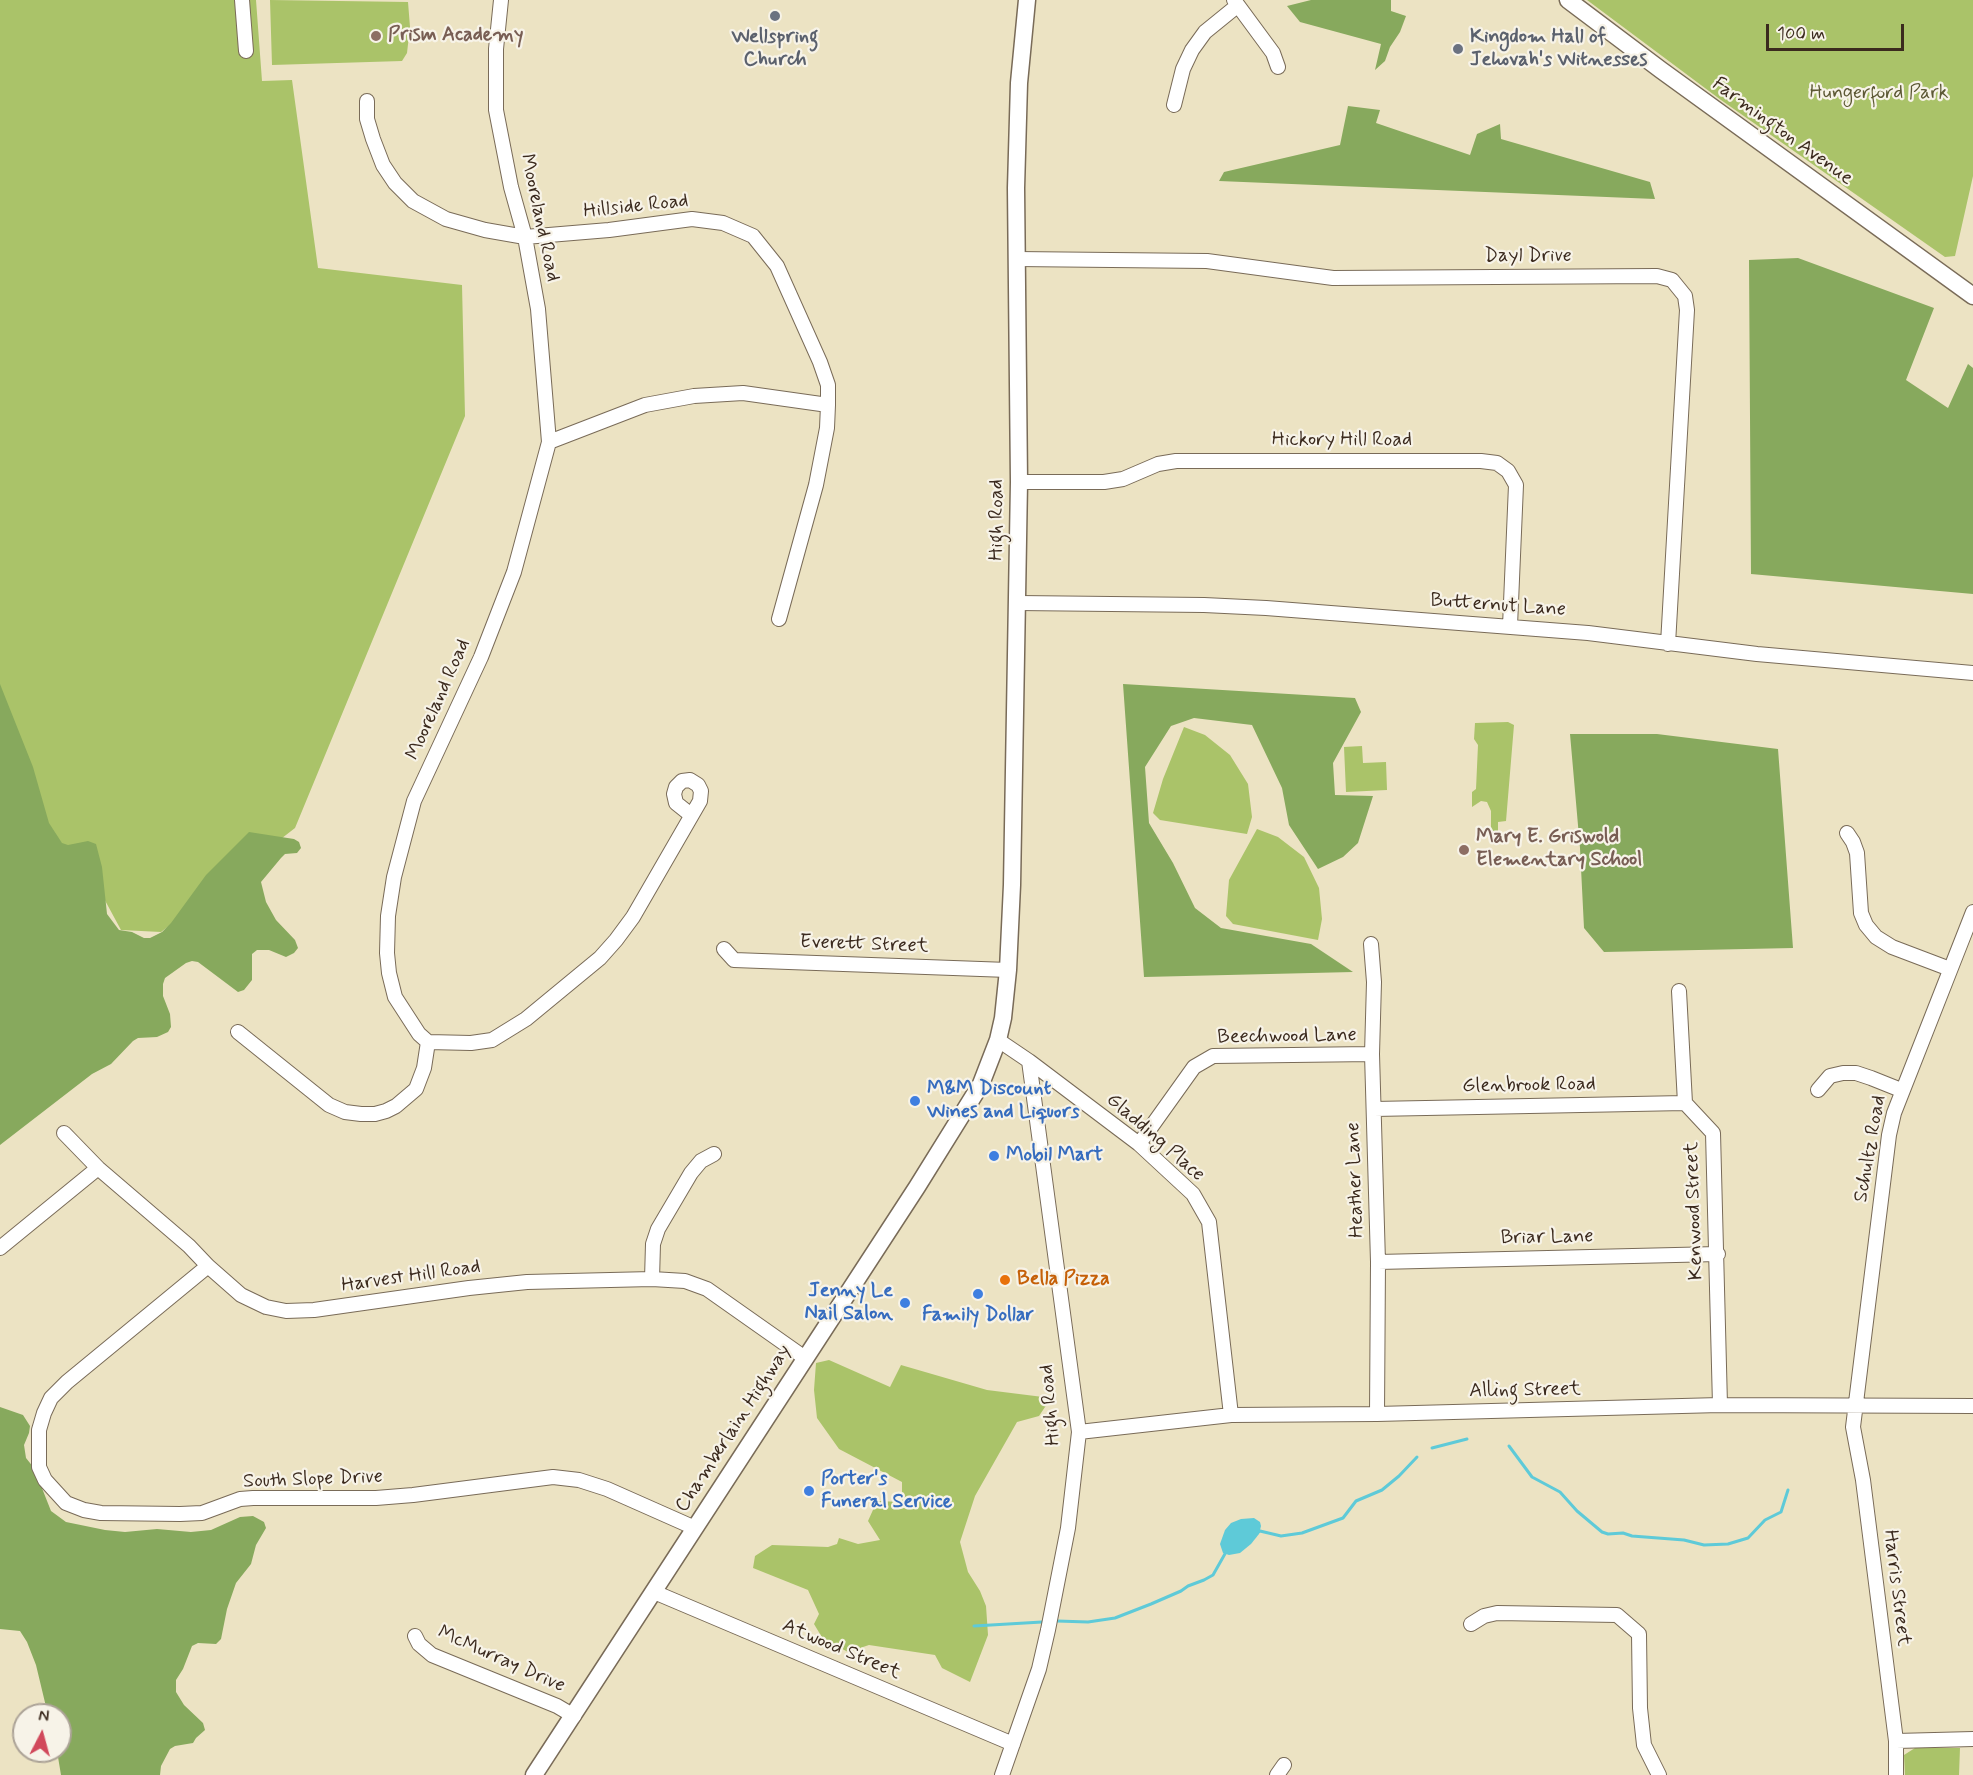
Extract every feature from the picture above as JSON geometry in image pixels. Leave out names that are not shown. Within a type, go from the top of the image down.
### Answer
[{"type":"main road","name":"High Road","points":[[998,1040],[1003,1018],[1008,970],[1012,885],[1019,482],[1016,259],[1019,83],[1027,0]]},
{"type":"main road","name":"Farmington Avenue","points":[[1568,0],[1973,296]]},
{"type":"main road","name":"Chamberlain Highway","points":[[534,1775],[964,1112],[981,1084],[998,1040]]},
{"type":"street","points":[[242,0],[246,51]]},
{"type":"street","name":"Mooreland Road","points":[[428,1042],[409,1020],[395,997],[389,973],[388,916],[394,877],[414,801],[481,657],[514,572],[549,442],[538,309],[525,237],[511,188],[496,110],[496,49],[501,0]]},
{"type":"street","points":[[1174,105],[1183,69],[1192,50],[1204,32],[1235,3],[1273,52],[1278,67]]},
{"type":"street","name":"Hillside Road","points":[[367,101],[367,119],[383,165],[395,183],[413,201],[446,219],[485,230],[525,237],[609,230],[692,219],[723,223],[753,236],[777,266],[804,324],[828,385],[827,428],[816,485],[779,619]]},
{"type":"street","name":"Dayl Drive","points":[[1016,259],[1207,261],[1333,279],[1657,276],[1672,280],[1685,296],[1688,310],[1668,644]]},
{"type":"street","points":[[549,442],[645,405],[694,396],[743,393],[828,405]]},
{"type":"street","name":"Hickory Hill Road","points":[[1019,482],[1104,482],[1123,479],[1158,464],[1176,461],[1481,460],[1497,463],[1508,471],[1516,484],[1510,626]]},
{"type":"street","name":"Butternut Lane","points":[[1018,603],[1225,606],[1510,626],[1588,633],[1757,654],[1973,673]]},
{"type":"street","points":[[237,1032],[329,1105],[345,1112],[361,1114],[375,1114],[396,1106],[416,1089],[424,1068],[428,1042],[471,1043],[492,1040],[526,1019],[600,958],[633,917],[691,815]]},
{"type":"street","points":[[1847,833],[1857,853],[1861,913],[1866,925],[1876,937],[1892,947],[1950,969]]},
{"type":"street","name":"Schultz Road","points":[[1856,1406],[1889,1135],[1902,1090],[1973,912]]},
{"type":"street","name":"Heather Lane","points":[[1371,944],[1374,981],[1372,1054],[1378,1262],[1377,1414]]},
{"type":"street","name":"Everett Street","points":[[724,949],[734,960],[1008,970]]},
{"type":"street","points":[[1679,991],[1685,1103]]},
{"type":"street","name":"Gladding Place","points":[[998,1040],[1138,1144],[1193,1194],[1209,1222],[1231,1415]]},
{"type":"street","name":"Beechwood Lane","points":[[1138,1144],[1194,1067],[1213,1056],[1372,1054]]},
{"type":"street","name":"High Road","points":[[1002,1775],[1039,1669],[1048,1630],[1068,1528],[1079,1432],[1029,1061]]},
{"type":"street","points":[[1818,1090],[1830,1076],[1843,1072],[1856,1073],[1902,1090]]},
{"type":"street","name":"Glenbrook Road","points":[[1374,1109],[1685,1103]]},
{"type":"street","name":"Kenwood Street","points":[[1685,1103],[1713,1133],[1718,1254],[1719,1405]]},
{"type":"street","name":"Harvest Hill Road","points":[[63,1134],[241,1295],[266,1307],[286,1311],[314,1310],[527,1282],[652,1279],[685,1281],[707,1288],[805,1358]]},
{"type":"street","points":[[652,1279],[653,1244],[658,1229],[691,1173],[701,1161],[714,1154]]},
{"type":"street","points":[[0,1248],[98,1168]]},
{"type":"street","name":"Briar Lane","points":[[1378,1262],[1718,1254]]},
{"type":"street","name":"South Slope Drive","points":[[208,1266],[67,1382],[51,1398],[39,1430],[39,1467],[45,1480],[66,1503],[101,1513],[202,1513],[240,1499],[253,1497],[413,1496],[553,1477],[579,1480],[607,1489],[695,1528]]},
{"type":"street","name":"Alling Street","points":[[1079,1432],[1231,1415],[1377,1414],[1719,1405],[1973,1406]]},
{"type":"street","name":"Harris Street","points":[[1856,1406],[1853,1427],[1863,1480],[1896,1741],[1896,1775]]},
{"type":"street","name":"Atwood Street","points":[[654,1592],[1013,1744]]},
{"type":"street","points":[[1471,1624],[1484,1616],[1494,1614],[1617,1615],[1639,1634],[1640,1708],[1644,1745],[1659,1775]]},
{"type":"street","name":"McMurray Drive","points":[[415,1636],[419,1644],[432,1654],[557,1706],[574,1716]]},
{"type":"street","points":[[1896,1741],[1973,1740]]},
{"type":"green space","points":[[0,0],[256,0],[262,81],[292,80],[318,268],[462,285],[465,416],[295,828],[161,932],[121,930],[101,893],[58,839],[28,792],[0,708]]},
{"type":"green space","points":[[270,0],[408,2],[410,27],[407,53],[402,61],[272,65]]},
{"type":"green space","points":[[1311,0],[1391,0],[1391,11],[1406,16],[1385,61],[1375,70],[1381,44],[1300,22],[1287,6]]},
{"type":"green space","name":"Hungerford Park","points":[[1587,0],[1973,0],[1973,176],[1955,256],[1945,257],[1721,100]]},
{"type":"green space","points":[[1348,106],[1380,110],[1376,123],[1470,155],[1477,134],[1500,124],[1501,139],[1650,182],[1655,199],[1219,181],[1224,172],[1340,145]]},
{"type":"green space","points":[[1798,258],[1934,308],[1906,380],[1948,408],[1968,364],[1973,368],[1973,594],[1751,574],[1749,260]]},
{"type":"green space","points":[[0,684],[33,767],[49,823],[62,843],[68,845],[88,841],[96,844],[102,867],[107,914],[119,930],[132,932],[144,938],[150,938],[162,932],[206,875],[249,832],[294,839],[299,842],[301,848],[297,853],[285,854],[261,882],[266,902],[276,920],[295,940],[298,948],[294,953],[286,957],[269,950],[257,950],[252,954],[252,980],[244,990],[238,992],[198,962],[186,963],[165,978],[163,984],[163,996],[170,1014],[171,1027],[168,1032],[157,1037],[138,1038],[133,1041],[111,1064],[92,1074],[0,1145]]},
{"type":"green space","points":[[1123,684],[1355,698],[1361,712],[1333,763],[1335,795],[1373,796],[1358,843],[1343,857],[1318,869],[1289,825],[1282,788],[1252,725],[1194,718],[1171,726],[1145,767],[1149,823],[1173,863],[1195,908],[1221,928],[1311,944],[1353,972],[1144,977]]},
{"type":"green space","points":[[1508,722],[1514,725],[1506,821],[1498,822],[1498,844],[1491,844],[1491,811],[1487,802],[1481,801],[1472,807],[1472,792],[1476,789],[1478,745],[1474,739],[1475,723]]},
{"type":"green space","points":[[1184,727],[1205,735],[1230,755],[1248,784],[1252,817],[1247,834],[1160,820],[1153,813],[1163,779]]},
{"type":"green space","points":[[1570,734],[1657,734],[1778,749],[1793,948],[1604,952],[1584,928]]},
{"type":"green space","points":[[1362,746],[1363,763],[1386,762],[1387,790],[1346,792],[1344,747]]},
{"type":"green space","points":[[1257,829],[1278,837],[1304,857],[1319,888],[1322,919],[1318,940],[1233,924],[1226,916],[1229,880]]},
{"type":"green space","points":[[829,1360],[890,1387],[901,1365],[987,1390],[1051,1398],[1039,1416],[1017,1422],[975,1496],[960,1542],[968,1572],[986,1606],[988,1635],[970,1682],[942,1668],[935,1655],[869,1645],[848,1652],[823,1639],[814,1624],[819,1614],[808,1590],[753,1568],[755,1556],[772,1545],[828,1547],[837,1544],[839,1538],[858,1544],[880,1540],[868,1521],[877,1501],[902,1502],[902,1482],[839,1449],[817,1418],[814,1390],[816,1363]]},
{"type":"green space","points":[[0,1407],[23,1415],[30,1426],[24,1445],[26,1458],[34,1468],[51,1511],[66,1522],[125,1532],[157,1529],[191,1532],[211,1530],[240,1517],[253,1516],[264,1522],[266,1528],[256,1545],[251,1564],[236,1583],[227,1609],[221,1639],[216,1644],[198,1643],[192,1646],[176,1680],[176,1692],[184,1705],[203,1723],[205,1730],[193,1743],[170,1749],[161,1766],[160,1775],[61,1775],[59,1763],[72,1763],[72,1703],[45,1703],[36,1665],[27,1642],[20,1631],[0,1629]]},
{"type":"green space","points":[[1915,1748],[1960,1748],[1959,1775],[1905,1775],[1904,1755]]},
{"type":"water","points":[[1254,1518],[1260,1522],[1261,1526],[1259,1534],[1251,1544],[1240,1553],[1229,1555],[1223,1553],[1220,1544],[1225,1530],[1231,1523]]},
{"type":"waterway","points":[[1432,1448],[1467,1439]]},
{"type":"waterway","points":[[1509,1446],[1532,1477],[1560,1492],[1577,1511],[1602,1532],[1608,1534],[1623,1533],[1632,1536],[1684,1540],[1704,1545],[1728,1544],[1748,1538],[1765,1520],[1781,1512],[1788,1490]]},
{"type":"waterway","points":[[1257,1533],[1260,1531],[1281,1536],[1302,1533],[1343,1518],[1356,1501],[1382,1490],[1417,1457]]},
{"type":"waterway","points":[[1057,1621],[1088,1622],[1115,1618],[1151,1604],[1213,1575],[1226,1552]]},
{"type":"waterway","points":[[974,1626],[1042,1622]]},
{"type":"place","name":"Wellspring Church","points":[[775,16]]},
{"type":"place","name":"Prism Academy","points":[[376,36]]},
{"type":"place","name":"Kingdom Hall of Jehovah's Witnesses","points":[[1458,49]]},
{"type":"place","name":"Mary E. Griswold Elementary School","points":[[1464,850]]},
{"type":"place","name":"M&M Discount Wines and Liquors","points":[[915,1101]]},
{"type":"place","name":"Mobil Mart","points":[[994,1156]]},
{"type":"place","name":"Bella Pizza","points":[[1005,1280]]},
{"type":"place","name":"Family Dollar","points":[[978,1294]]},
{"type":"place","name":"Jenny Le Nail Salon","points":[[905,1303]]},
{"type":"place","name":"Porter's Funeral Service","points":[[809,1491]]}]
